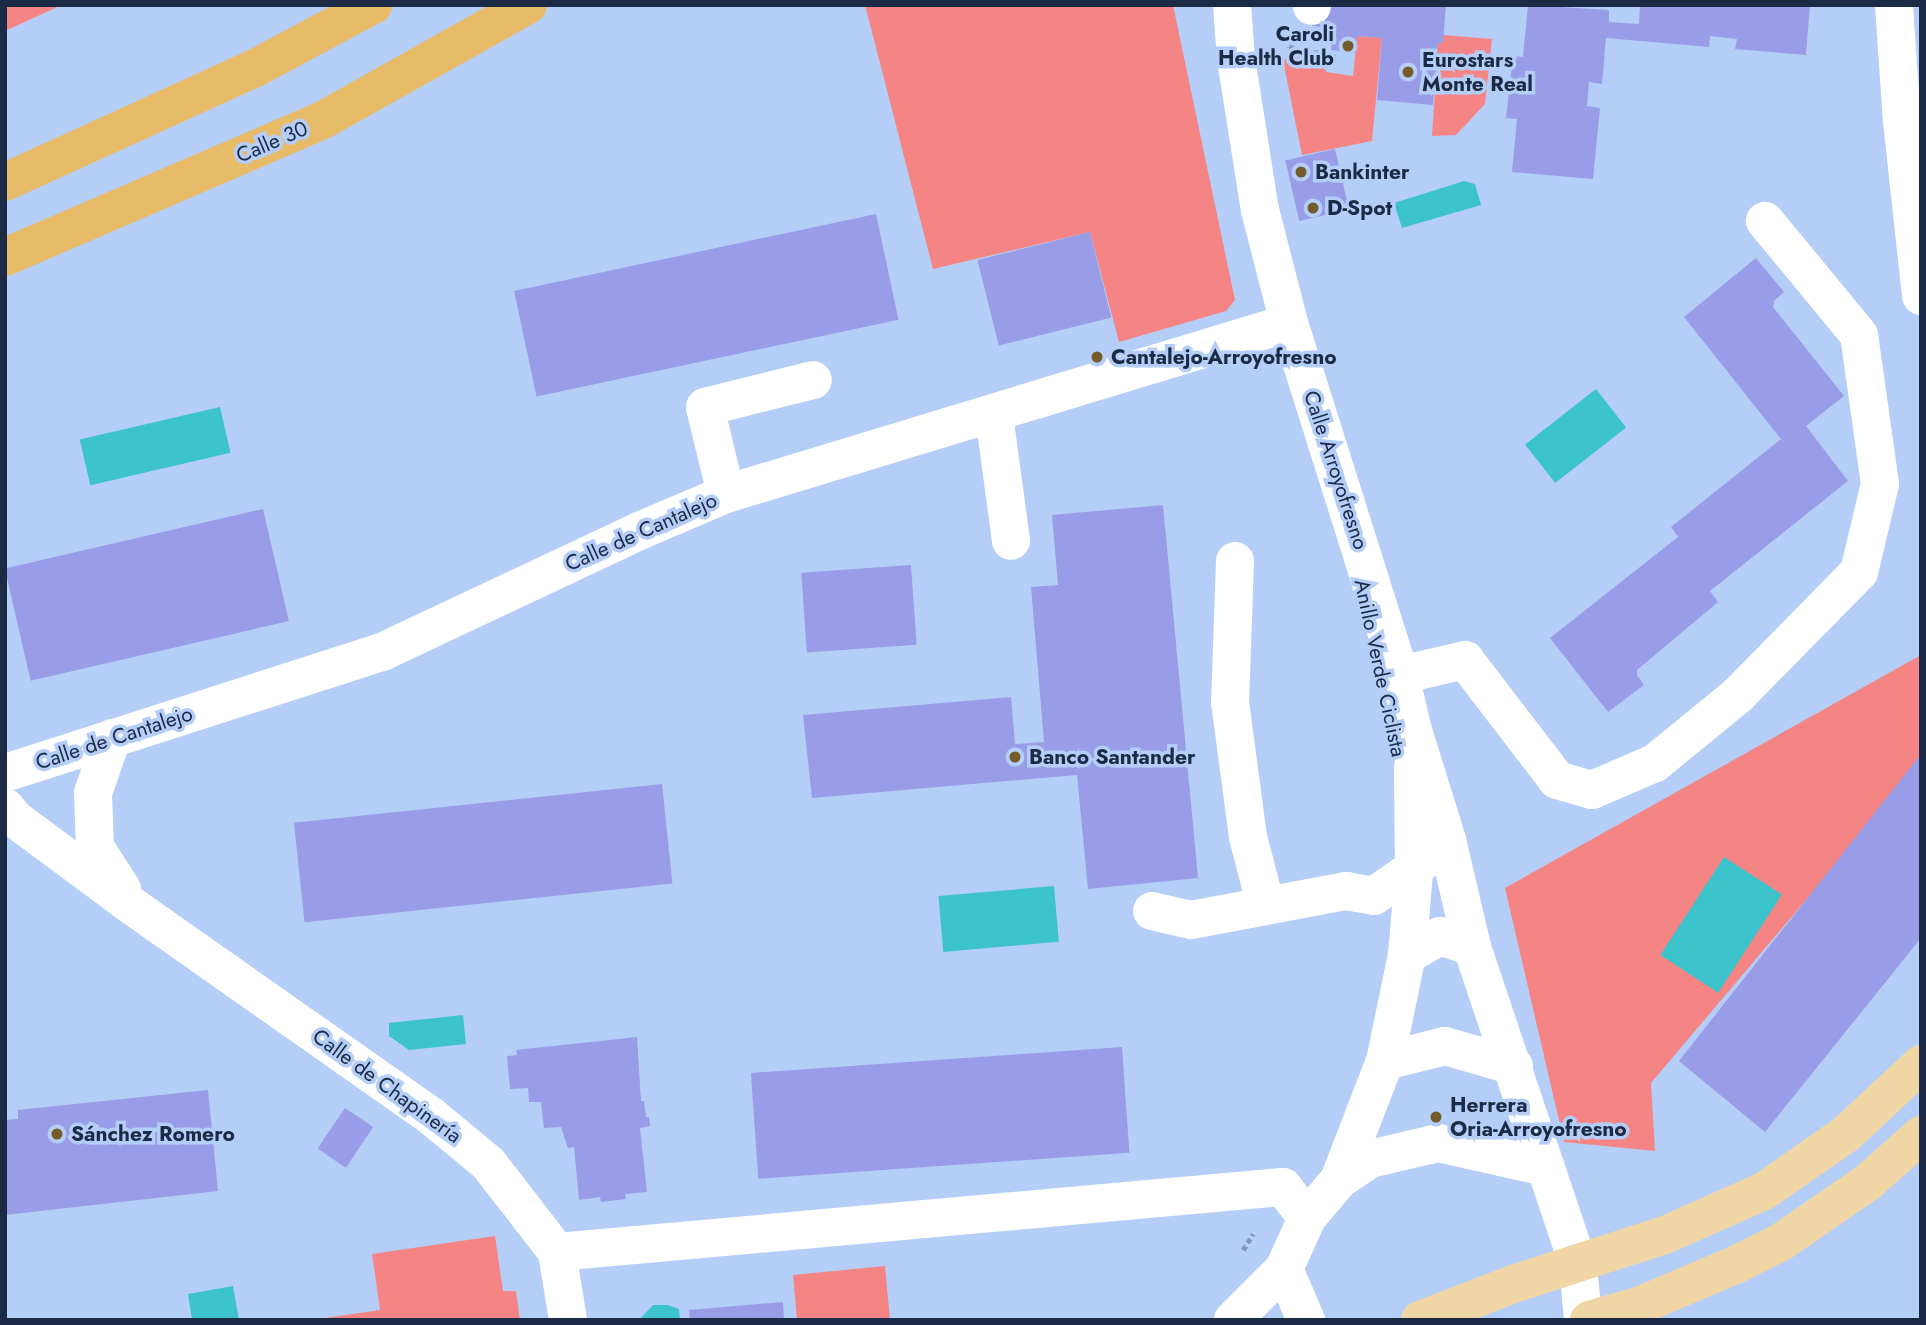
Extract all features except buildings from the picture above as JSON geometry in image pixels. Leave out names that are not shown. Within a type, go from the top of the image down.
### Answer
[{"type":"highway","points":[[5,182],[257,67],[373,5]]},
{"type":"highway","name":"Calle 30","points":[[5,257],[323,120],[528,5]]},
{"type":"main road","points":[[1420,1320],[1665,1235],[1765,1191],[1846,1134],[1921,1064]]},
{"type":"main road","points":[[1589,1320],[1663,1296],[1782,1242],[1868,1182],[1921,1135]]},
{"type":"street","name":"Calle Arroyofresno","points":[[1232,5],[1236,59],[1260,210],[1289,323],[1400,675],[1412,727],[1447,840],[1472,947],[1578,1264],[1583,1320]]},
{"type":"street","points":[[1894,5],[1902,121],[1921,296]]},
{"type":"street","points":[[1400,675],[1465,660],[1557,780],[1592,790],[1655,763],[1676,746],[1738,695],[1859,572],[1880,484],[1859,335],[1765,221]]},
{"type":"street","name":"Calle de Cantalejo","points":[[5,773],[382,652],[639,531],[726,494],[995,415],[1289,323]]},
{"type":"street","points":[[726,494],[705,407],[813,380]]},
{"type":"street","points":[[995,415],[1011,541]]},
{"type":"street","points":[[1235,561],[1230,702],[1248,837],[1266,906]]},
{"type":"street","name":"Calle Arroyofresno","points":[[1339,1180],[1385,1061],[1407,955],[1414,871],[1412,727]]},
{"type":"street","name":"Calle de Chapinería","points":[[112,738],[93,793],[95,847],[135,908]]},
{"type":"street","name":"Calle de Chapinería","points":[[5,807],[15,819],[135,908],[432,1116],[488,1163],[557,1252],[568,1320]]},
{"type":"street","points":[[1152,911],[1191,920],[1346,891],[1374,896],[1414,871],[1447,840]]},
{"type":"street","points":[[1407,955],[1440,936],[1472,947]]},
{"type":"street","points":[[1385,1061],[1445,1046],[1514,1066]]},
{"type":"street","points":[[1233,1320],[1284,1269],[1307,1218],[1339,1180],[1370,1159],[1437,1143],[1545,1167]]},
{"type":"street","points":[[557,1252],[1283,1187],[1307,1218]]},
{"type":"street","points":[[1284,1269],[1306,1320]]},
{"type":"path","points":[[1238,1257],[1283,1187]]},
{"type":"shaded area","points":[[5,5],[62,5],[5,31]]},
{"type":"shaded area","points":[[865,5],[1173,5],[1235,300],[1226,311],[1119,342],[1090,232],[933,269]]},
{"type":"shaded area","points":[[1443,35],[1492,39],[1485,104],[1456,135],[1432,136],[1438,43]]},
{"type":"shaded area","points":[[1357,36],[1382,38],[1372,141],[1302,155],[1283,60],[1293,53],[1313,56],[1327,72],[1353,76]]},
{"type":"shaded area","points":[[1464,181],[1475,184],[1481,205],[1402,228],[1394,203]]},
{"type":"shaded area","points":[[1596,389],[1626,428],[1555,483],[1525,444]]},
{"type":"shaded area","points":[[220,407],[231,453],[90,485],[80,439]]},
{"type":"shaded area","points":[[1921,655],[1921,764],[1651,1083],[1655,1151],[1564,1142],[1505,888]]},
{"type":"shaded area","points":[[1724,857],[1782,895],[1718,993],[1660,955]]},
{"type":"shaded area","points":[[1054,886],[1059,942],[943,952],[938,896]]},
{"type":"shaded area","points":[[463,1015],[466,1044],[409,1050],[389,1036],[389,1023]]},
{"type":"shaded area","points":[[495,1236],[503,1291],[516,1291],[520,1320],[311,1320],[380,1310],[372,1254]]},
{"type":"shaded area","points":[[885,1266],[890,1320],[797,1320],[793,1275]]},
{"type":"shaded area","points":[[233,1286],[239,1320],[192,1320],[188,1294]]},
{"type":"shaded area","points":[[653,1305],[668,1305],[679,1309],[680,1320],[639,1320]]},
{"type":"place","name":"Caroli Health Club","points":[[1348,46]]},
{"type":"place","name":"Eurostars Monte Real","points":[[1408,72]]},
{"type":"place","name":"Bankinter","points":[[1301,172]]},
{"type":"place","name":"D-Spot","points":[[1313,208]]},
{"type":"place","name":"Cantalejo-Arroyofresno","points":[[1097,357]]},
{"type":"place","name":"Banco Santander","points":[[1015,757]]},
{"type":"place","name":"Herrera Oria-Arroyofresno","points":[[1436,1117]]},
{"type":"place","name":"Sánchez Romero","points":[[57,1134]]}]
